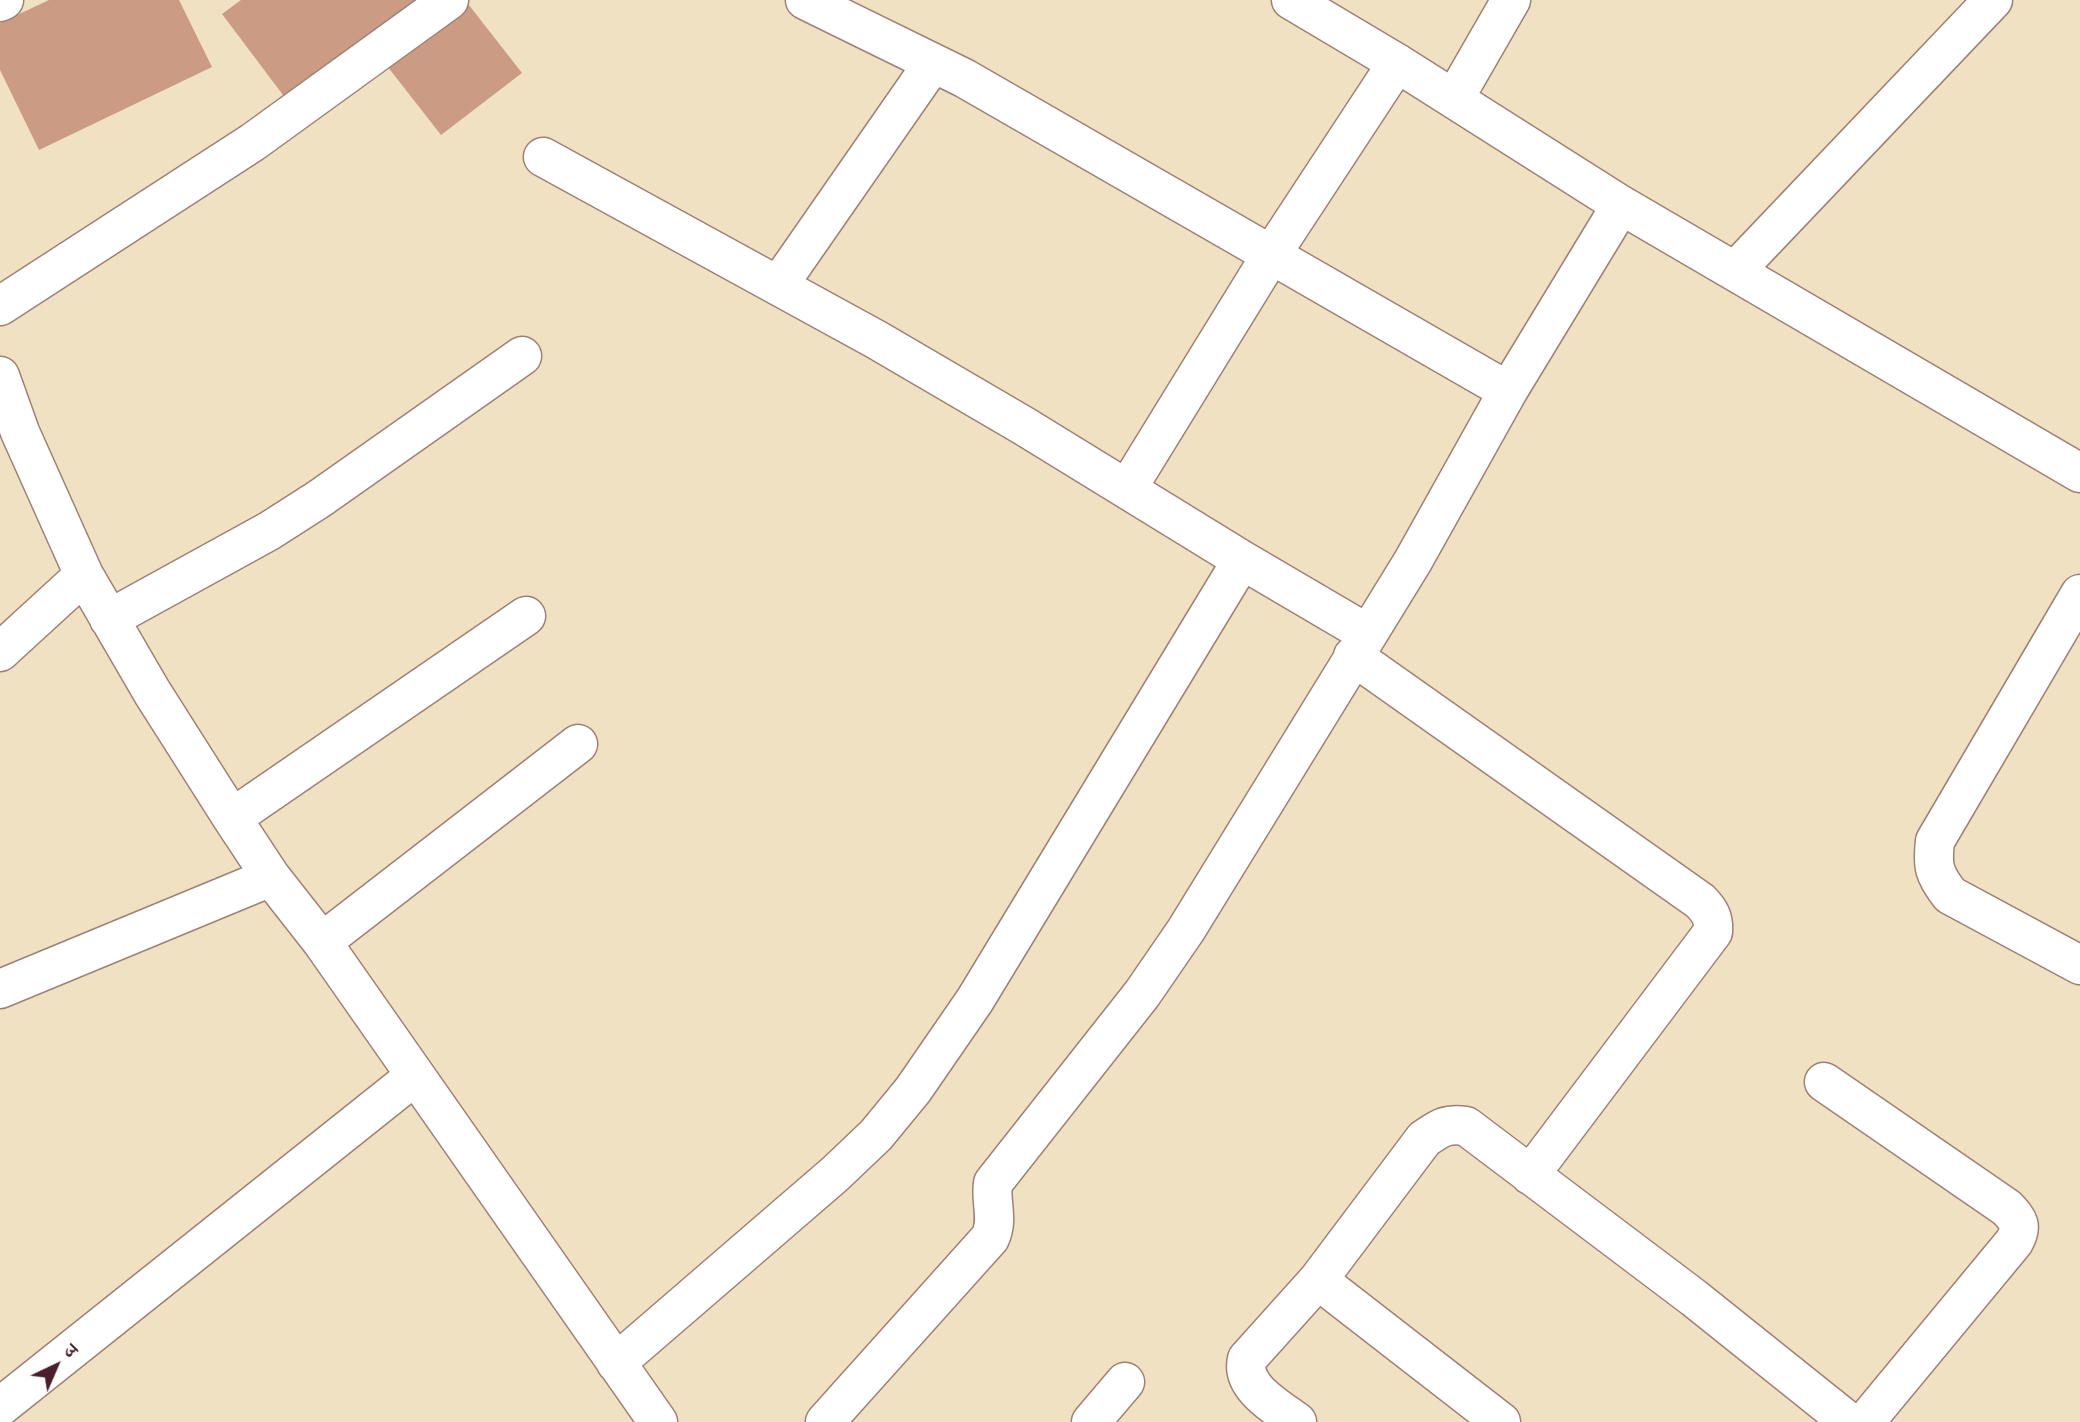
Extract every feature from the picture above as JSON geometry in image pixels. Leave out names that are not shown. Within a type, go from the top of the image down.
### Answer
[{"type":"street","points":[[0,306],[253,142],[449,0]]},
{"type":"street","points":[[805,0],[964,78],[1508,391]]},
{"type":"street","points":[[1291,0],[1397,63],[1621,205],[2080,473]]},
{"type":"street","points":[[1454,99],[1511,0]]},
{"type":"street","points":[[1735,271],[1993,0]]},
{"type":"street","points":[[778,286],[933,63]]},
{"type":"street","points":[[1127,489],[1271,255],[1397,63]]},
{"type":"street","points":[[543,157],[1013,419],[1241,560],[1361,645],[1709,910],[1714,921],[1713,932],[1530,1175]]},
{"type":"street","points":[[825,1422],[990,1238],[995,1229],[991,1195],[993,1183],[1142,994],[1186,930],[1413,561],[1508,391],[1621,205]]},
{"type":"street","points":[[109,619],[289,518],[522,356]]},
{"type":"street","points":[[0,376],[20,432],[84,575],[152,692],[271,877],[322,943],[658,1422]]},
{"type":"street","points":[[616,1363],[835,1174],[876,1135],[913,1090],[975,1000],[1241,560]]},
{"type":"street","points":[[0,653],[84,575]]},
{"type":"street","points":[[2080,594],[1935,841],[1932,862],[1937,877],[1950,895],[2080,965]]},
{"type":"street","points":[[232,818],[526,616]]},
{"type":"street","points":[[322,943],[578,744]]},
{"type":"street","points":[[0,989],[271,877]]},
{"type":"street","points":[[0,1407],[415,1076]]},
{"type":"street","points":[[1824,1082],[2007,1208],[2017,1220],[2020,1232],[1865,1422]]},
{"type":"street","points":[[1297,1422],[1261,1394],[1248,1378],[1245,1368],[1247,1359],[1318,1280],[1424,1139],[1440,1128],[1452,1124],[1466,1126],[1694,1298],[1849,1422]]},
{"type":"street","points":[[1318,1280],[1502,1422]]},
{"type":"street","points":[[1091,1422],[1125,1382]]},
{"type":"building","points":[[49,0],[179,0],[212,67],[39,150],[0,70],[0,23]]},
{"type":"building","points":[[241,0],[425,0],[289,103],[222,14]]},
{"type":"building","points":[[465,0],[522,73],[441,135],[384,62]]}]
